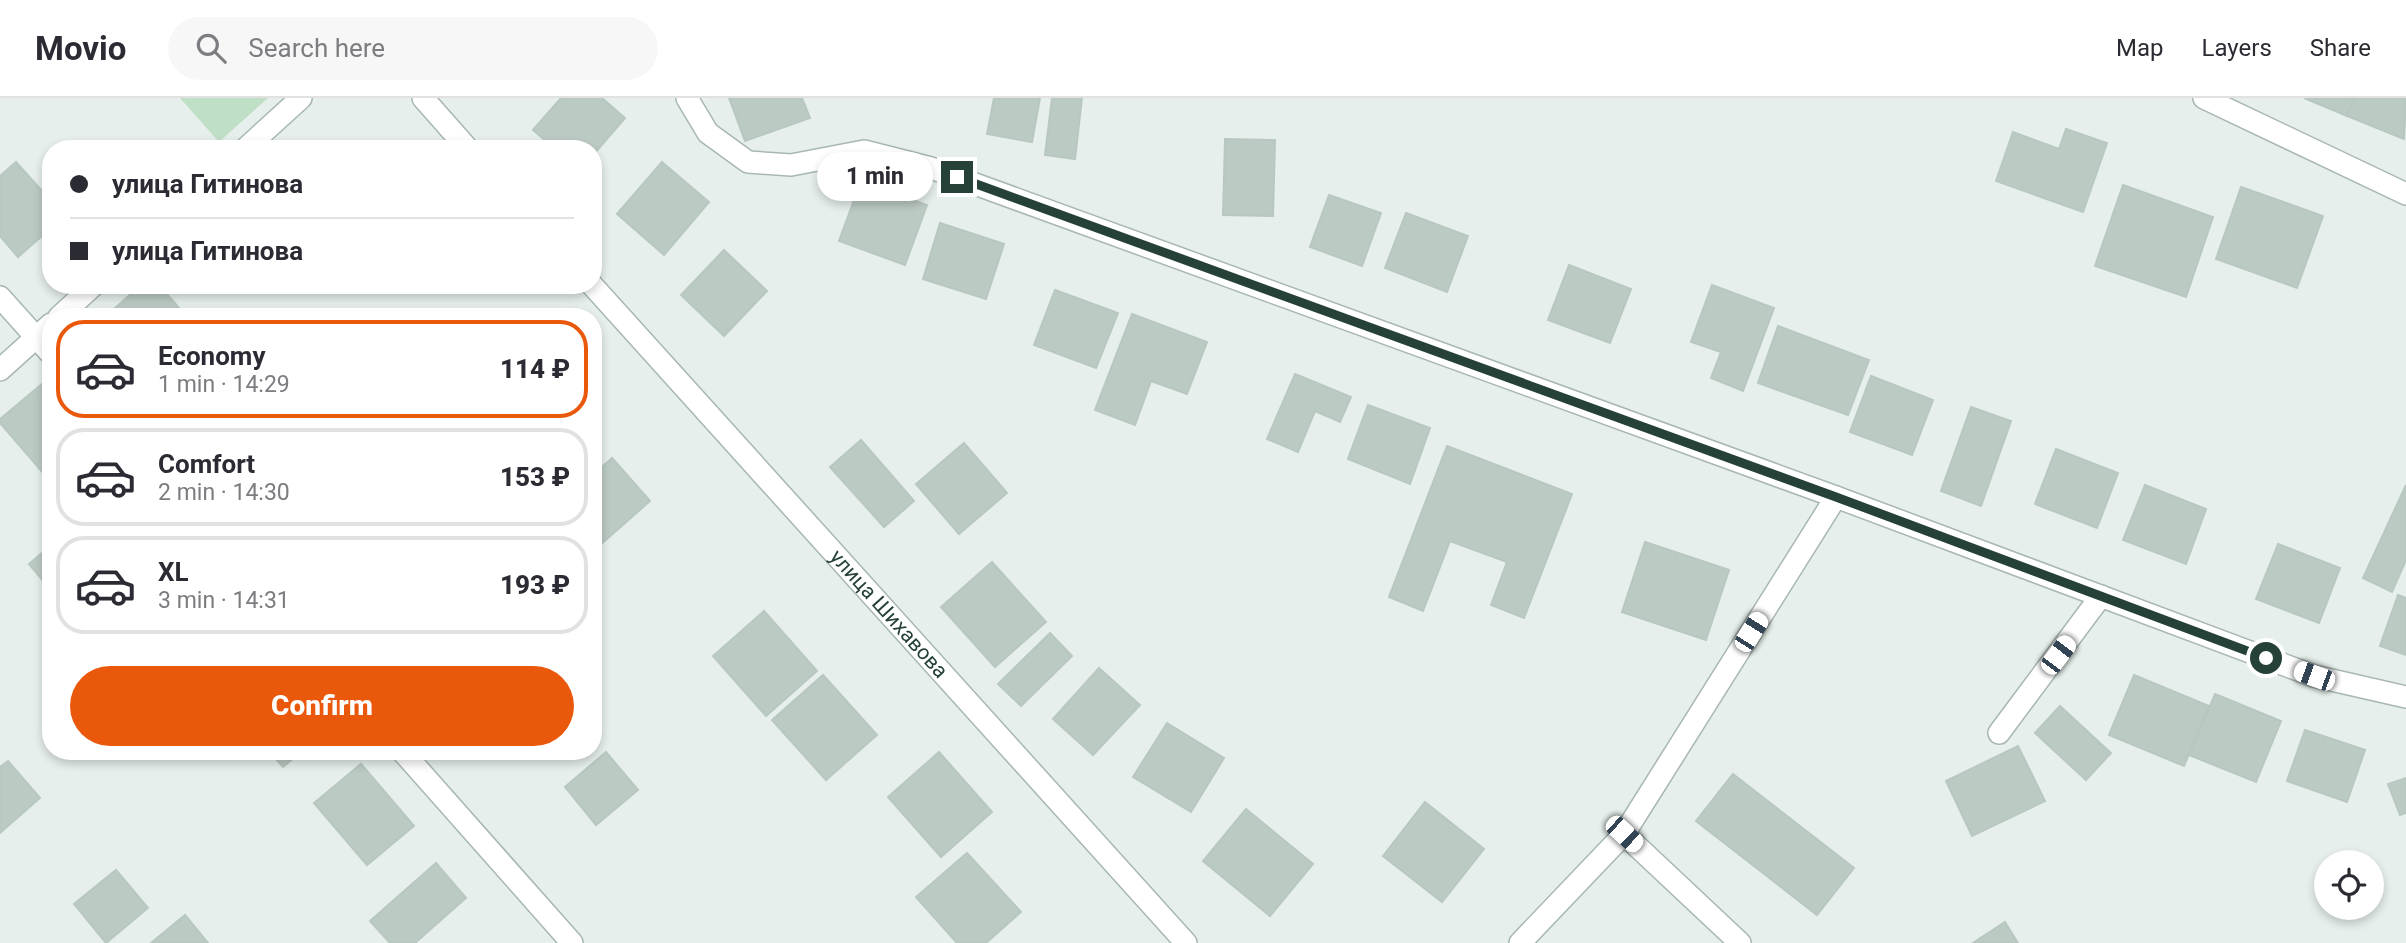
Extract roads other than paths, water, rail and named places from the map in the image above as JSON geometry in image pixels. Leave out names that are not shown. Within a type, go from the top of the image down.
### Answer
[{"type":"street","points":[[254,140],[301,98]]},
{"type":"street","points":[[423,98],[460,140]]},
{"type":"street","points":[[687,98],[708,133],[748,162],[791,165],[864,151],[931,168],[1836,497],[2314,676],[2406,697]]},
{"type":"street","points":[[2204,98],[2406,194]]},
{"type":"street","points":[[69,308],[84,294]]},
{"type":"street","name":"улица Шихавова","points":[[600,294],[1186,943]]},
{"type":"street","points":[[0,297],[42,330]]},
{"type":"street","points":[[0,370],[42,332]]},
{"type":"street","points":[[1520,943],[1624,834],[1836,497]]},
{"type":"street","points":[[2000,733],[2101,596]]},
{"type":"street","points":[[410,760],[572,943]]},
{"type":"street","points":[[1624,834],[1740,943]]}]
